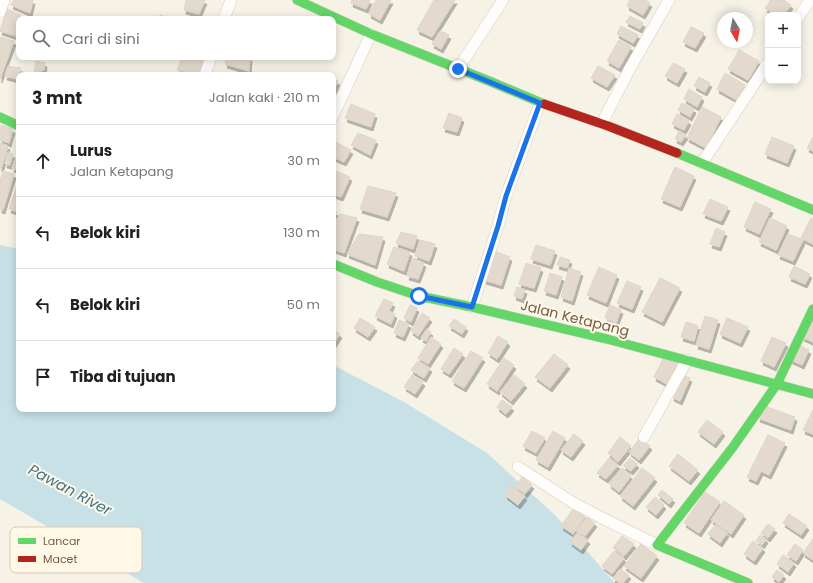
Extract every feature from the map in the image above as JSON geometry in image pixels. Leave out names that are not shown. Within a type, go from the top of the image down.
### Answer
[{"type":"street","points":[[0,12],[4,0]]},
{"type":"street","points":[[225,16],[231,0]]},
{"type":"street","points":[[297,0],[332,16]]},
{"type":"street","points":[[458,69],[503,0]]},
{"type":"street","points":[[602,123],[629,70],[669,0]]},
{"type":"street","points":[[801,14],[810,0]]},
{"type":"street","points":[[336,18],[371,34],[540,103],[602,123],[813,210]]},
{"type":"street","points":[[336,110],[371,34]]},
{"type":"street","points":[[206,72],[210,60]]},
{"type":"street","points":[[702,163],[765,68]]},
{"type":"street","points":[[472,307],[506,196],[540,103]]},
{"type":"street","points":[[0,117],[16,125]]},
{"type":"street","name":"Jalan Ketapang","points":[[336,265],[377,282],[419,296],[607,339],[813,394]]},
{"type":"street","points":[[657,545],[724,458],[777,384],[813,309]]},
{"type":"street","points":[[644,437],[687,360]]},
{"type":"street","points":[[518,467],[572,502],[602,518],[657,545],[743,582]]},
{"type":"water","name":"Pawan River","points":[[0,245],[16,248],[16,412],[336,412],[336,367],[404,402],[487,453],[556,516],[615,583],[144,583],[127,573],[142,573],[142,527],[48,527],[0,499]]},
{"type":"building","points":[[14,0],[33,0],[30,13],[11,5]]},
{"type":"building","points":[[186,0],[205,0],[199,14],[184,10]]},
{"type":"building","points":[[352,0],[370,0],[366,9],[351,3]]},
{"type":"building","points":[[376,0],[391,0],[380,20],[369,14]]},
{"type":"building","points":[[434,0],[455,0],[432,37],[417,30]]},
{"type":"building","points":[[630,0],[645,0],[650,3],[643,15],[627,6]]},
{"type":"building","points":[[771,0],[784,0],[791,5],[786,12],[771,12],[765,8]]},
{"type":"building","points":[[7,9],[21,15],[16,16],[16,36],[0,31]]},
{"type":"building","points":[[630,16],[643,23],[640,29],[626,22]]},
{"type":"building","points":[[621,26],[638,35],[633,43],[617,34]]},
{"type":"building","points":[[691,27],[704,33],[695,48],[683,42]]},
{"type":"building","points":[[440,31],[449,35],[441,49],[432,44]]},
{"type":"building","points":[[0,37],[14,41],[0,79]]},
{"type":"building","points":[[619,40],[631,47],[619,68],[607,61]]},
{"type":"building","points":[[739,50],[759,61],[748,80],[728,69]]},
{"type":"building","points":[[181,60],[203,60],[201,72],[186,72],[177,70]]},
{"type":"building","points":[[226,60],[250,60],[249,71],[225,64]]},
{"type":"building","points":[[36,61],[45,63],[44,70],[34,72]]},
{"type":"building","points":[[673,63],[685,69],[677,83],[665,76]]},
{"type":"building","points":[[8,66],[21,68],[20,72],[16,72],[16,79],[5,76]]},
{"type":"building","points":[[598,66],[615,75],[607,87],[591,78]]},
{"type":"building","points":[[725,73],[745,85],[737,100],[717,89]]},
{"type":"building","points":[[699,77],[710,83],[705,92],[694,86]]},
{"type":"building","points":[[689,89],[702,97],[697,107],[684,99]]},
{"type":"building","points":[[682,103],[694,109],[690,117],[678,110]]},
{"type":"building","points":[[351,104],[375,114],[371,127],[345,118]]},
{"type":"building","points":[[702,107],[721,117],[706,148],[687,138]]},
{"type":"building","points":[[449,113],[462,118],[457,132],[443,128]]},
{"type":"building","points":[[677,114],[689,121],[684,130],[672,124]]},
{"type":"building","points":[[1,125],[13,129],[9,143],[0,140]]},
{"type":"building","points":[[679,131],[686,135],[681,142],[675,139]]},
{"type":"building","points":[[358,133],[376,140],[370,155],[351,145]]},
{"type":"building","points":[[772,137],[794,146],[787,163],[765,154]]},
{"type":"building","points":[[813,137],[813,151],[807,148]]},
{"type":"building","points":[[336,142],[351,150],[344,162],[336,158]]},
{"type":"building","points":[[0,143],[8,146],[1,169],[0,168]]},
{"type":"building","points":[[8,152],[13,154],[10,165],[5,164]]},
{"type":"building","points":[[15,159],[16,159],[16,169],[12,168]]},
{"type":"building","points":[[675,167],[694,176],[680,207],[661,199]]},
{"type":"building","points":[[3,171],[14,174],[3,210],[0,209],[0,181]]},
{"type":"building","points":[[336,171],[350,177],[341,197],[336,195]]},
{"type":"building","points":[[368,186],[396,193],[387,217],[360,209]]},
{"type":"building","points":[[16,188],[16,211],[9,209]]},
{"type":"building","points":[[710,199],[728,207],[721,221],[703,214]]},
{"type":"building","points":[[755,202],[771,209],[759,234],[744,227]]},
{"type":"building","points":[[340,214],[357,218],[344,253],[336,250],[336,221]]},
{"type":"building","points":[[770,218],[787,226],[776,250],[759,242]]},
{"type":"building","points":[[811,218],[813,219],[813,244],[801,238]]},
{"type":"building","points":[[716,228],[725,232],[719,247],[710,244]]},
{"type":"building","points":[[401,232],[417,236],[413,249],[396,243]]},
{"type":"building","points":[[359,234],[383,237],[375,265],[347,254]]},
{"type":"building","points":[[788,234],[803,240],[793,261],[778,255]]},
{"type":"building","points":[[420,240],[435,244],[429,261],[415,256]]},
{"type":"building","points":[[536,245],[555,251],[550,265],[531,259]]},
{"type":"building","points":[[394,247],[410,252],[404,271],[387,264]]},
{"type":"building","points":[[494,251],[510,257],[501,285],[484,280]]},
{"type":"building","points":[[560,257],[570,260],[567,268],[557,265]]},
{"type":"building","points":[[413,258],[424,263],[418,279],[407,276]]},
{"type":"building","points":[[526,263],[541,268],[534,288],[519,284]]},
{"type":"building","points":[[794,266],[810,274],[805,284],[789,277]]},
{"type":"building","points":[[599,267],[617,275],[606,303],[587,295]]},
{"type":"building","points":[[569,268],[581,272],[572,301],[561,297]]},
{"type":"building","points":[[550,273],[562,277],[556,295],[544,291]]},
{"type":"building","points":[[660,278],[680,288],[662,322],[642,312]]},
{"type":"building","points":[[627,281],[641,287],[632,309],[617,303]]},
{"type":"building","points":[[517,287],[525,290],[522,299],[514,296]]},
{"type":"building","points":[[384,299],[393,303],[389,311],[395,314],[391,324],[375,316]]},
{"type":"building","points":[[410,305],[417,308],[411,322],[404,318]]},
{"type":"building","points":[[610,305],[621,310],[616,323],[605,318]]},
{"type":"building","points":[[422,313],[430,318],[418,336],[411,331]]},
{"type":"building","points":[[705,316],[718,320],[709,349],[696,345]]},
{"type":"building","points":[[360,318],[375,327],[368,337],[354,328]]},
{"type":"building","points":[[727,318],[748,327],[740,343],[720,334]]},
{"type":"building","points":[[454,319],[466,327],[462,334],[449,326]]},
{"type":"building","points":[[399,320],[409,324],[403,337],[394,333]]},
{"type":"building","points":[[813,321],[813,342],[802,337]]},
{"type":"building","points":[[686,322],[698,326],[694,341],[681,337]]},
{"type":"building","points":[[427,329],[431,332],[426,341],[421,338]]},
{"type":"building","points":[[336,332],[340,334],[336,340]]},
{"type":"building","points":[[498,336],[508,342],[497,359],[488,353]]},
{"type":"building","points":[[431,337],[441,344],[428,364],[418,358]]},
{"type":"building","points":[[772,337],[786,343],[774,367],[761,361]]},
{"type":"building","points":[[797,344],[809,350],[802,365],[789,359]]},
{"type":"building","points":[[454,348],[463,354],[449,374],[441,369]]},
{"type":"building","points":[[471,351],[483,358],[464,388],[452,381]]},
{"type":"building","points":[[554,354],[568,365],[550,388],[535,377]]},
{"type":"building","points":[[664,357],[678,364],[667,384],[654,377]]},
{"type":"building","points":[[504,358],[514,365],[497,391],[487,384]]},
{"type":"building","points":[[418,361],[430,368],[424,378],[411,370]]},
{"type":"building","points":[[412,375],[423,382],[415,394],[404,387]]},
{"type":"building","points":[[514,375],[525,384],[511,401],[500,392]]},
{"type":"building","points":[[682,375],[690,378],[680,401],[672,397]]},
{"type":"building","points":[[502,400],[512,407],[506,414],[497,407]]},
{"type":"building","points":[[762,405],[795,417],[791,430],[758,418]]},
{"type":"building","points":[[813,410],[813,434],[803,430]]},
{"type":"building","points":[[707,420],[723,432],[714,444],[698,432]]},
{"type":"building","points":[[532,431],[545,438],[536,453],[523,446]]},
{"type":"building","points":[[553,431],[565,438],[548,467],[536,460]]},
{"type":"building","points":[[574,434],[583,441],[571,457],[561,450]]},
{"type":"building","points":[[768,435],[785,443],[769,475],[761,471],[756,481],[747,477]]},
{"type":"building","points":[[620,437],[631,446],[618,462],[608,453]]},
{"type":"building","points":[[640,438],[650,446],[639,460],[629,452]]},
{"type":"building","points":[[678,454],[698,470],[689,481],[669,466]]},
{"type":"building","points":[[609,458],[618,465],[606,479],[597,473]]},
{"type":"building","points":[[630,458],[637,464],[631,471],[623,466]]},
{"type":"building","points":[[622,468],[631,476],[619,492],[609,484]]},
{"type":"building","points":[[642,468],[655,478],[633,506],[620,496]]},
{"type":"building","points":[[522,477],[532,485],[525,494],[515,487]]},
{"type":"building","points":[[511,486],[525,496],[518,505],[505,495]]},
{"type":"building","points":[[662,490],[673,499],[669,504],[658,495]]},
{"type":"building","points":[[705,492],[720,502],[699,533],[684,523]]},
{"type":"building","points":[[655,497],[664,505],[656,515],[646,507]]},
{"type":"building","points":[[724,501],[744,515],[731,534],[711,520]]},
{"type":"building","points":[[574,508],[585,516],[573,534],[561,526]]},
{"type":"building","points":[[789,514],[807,526],[801,535],[783,523]]},
{"type":"building","points":[[587,517],[595,523],[585,536],[576,531]]},
{"type":"building","points":[[768,524],[775,529],[768,538],[761,533]]},
{"type":"building","points":[[715,525],[727,533],[720,543],[708,534]]},
{"type":"building","points":[[577,533],[588,540],[581,550],[570,542]]},
{"type":"building","points":[[760,535],[766,539],[762,545],[756,541]]},
{"type":"building","points":[[622,536],[634,544],[624,556],[613,548]]},
{"type":"building","points":[[813,539],[813,560],[803,553]]},
{"type":"building","points":[[753,541],[763,548],[754,561],[744,554]]},
{"type":"building","points":[[641,544],[657,556],[641,578],[624,566]]},
{"type":"building","points":[[795,544],[803,550],[796,561],[787,555]]},
{"type":"building","points":[[614,551],[624,558],[612,574],[602,566]]},
{"type":"building","points":[[783,555],[794,563],[788,572],[777,564]]},
{"type":"building","points":[[620,569],[629,575],[623,583],[620,583],[613,578]]},
{"type":"building","points":[[777,570],[784,575],[779,582],[772,577]]},
{"type":"traffic: fast","points":[[297,0],[332,16]]},
{"type":"traffic: fast","points":[[336,18],[371,34],[544,104]]},
{"type":"traffic: fast","points":[[0,117],[16,125]]},
{"type":"traffic: fast","points":[[677,153],[813,210]]},
{"type":"traffic: fast","points":[[336,265],[377,282],[419,296],[607,339],[813,394]]},
{"type":"traffic: fast","points":[[748,583],[657,545],[733,447],[777,384],[813,309]]},
{"type":"traffic: jam","points":[[544,104],[608,126],[677,153]]},
{"type":"route","points":[[419,296],[472,307],[506,196],[540,103],[458,69]]}]
